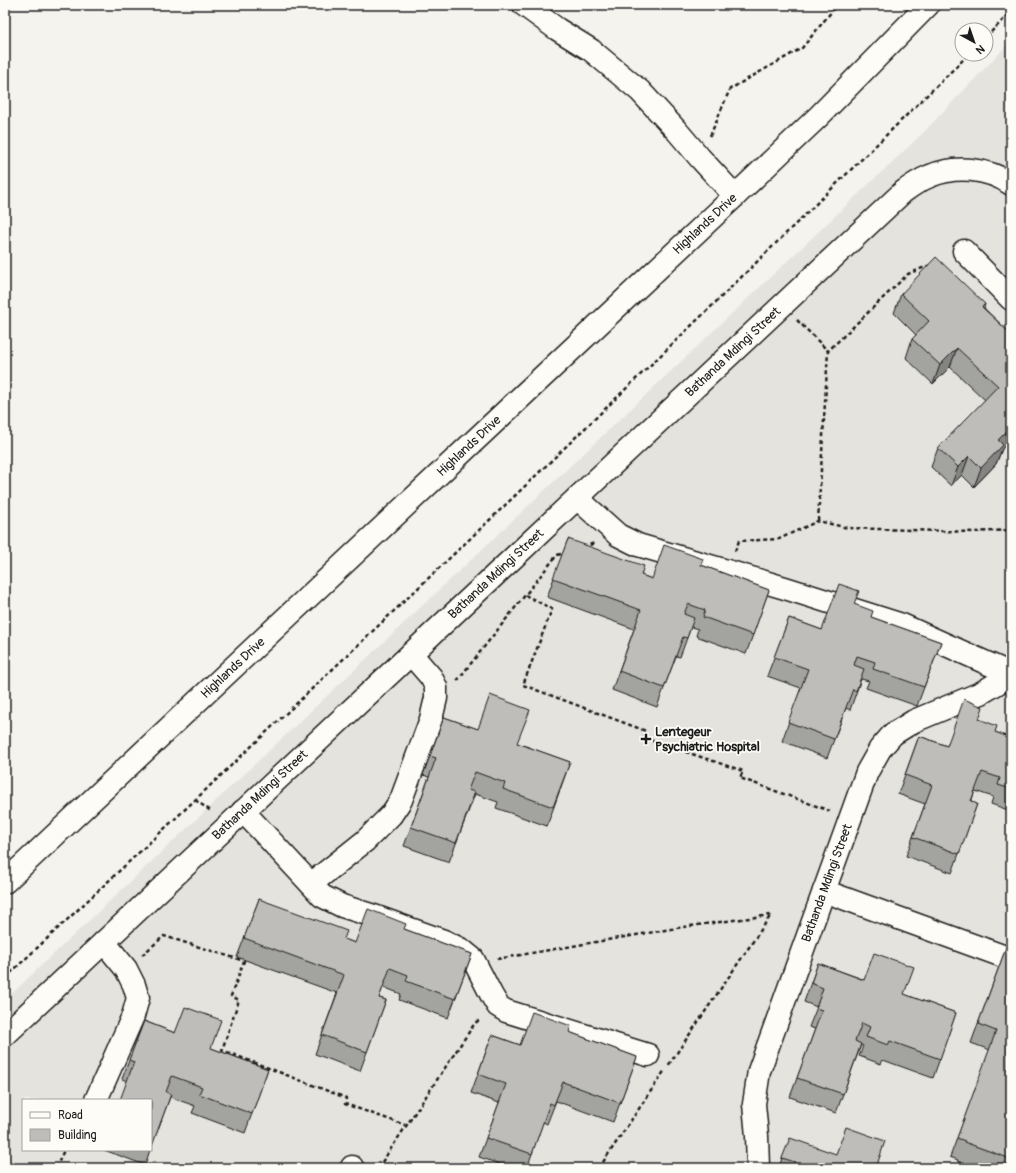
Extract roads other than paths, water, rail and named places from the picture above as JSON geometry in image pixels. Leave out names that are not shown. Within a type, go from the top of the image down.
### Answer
[{"type":"street","points":[[524,5],[591,50],[640,92],[735,196]]},
{"type":"street","name":"Highlands Drive","points":[[5,882],[735,196],[819,116],[928,5]]},
{"type":"street","name":"Bathanda Mdingi Street","points":[[5,1035],[903,192],[930,175],[962,169],[978,170],[993,175],[1011,184]]},
{"type":"street","points":[[964,251],[1011,299]]},
{"type":"street","points":[[577,498],[618,535],[638,545],[785,588],[902,625],[1011,675]]},
{"type":"street","points":[[310,884],[365,841],[391,815],[401,800],[431,718],[436,698],[436,687],[431,677],[411,654]]},
{"type":"street","name":"Bathanda Mdingi Street","points":[[758,1168],[758,1136],[754,1104],[759,1071],[867,772],[880,749],[893,734],[914,721],[981,692],[1011,675]]},
{"type":"street","points":[[243,811],[322,896],[342,906],[444,941],[462,950],[473,958],[498,1006],[506,1011],[648,1055]]},
{"type":"street","points":[[824,891],[1011,959]]},
{"type":"street","points":[[96,1099],[133,1016],[138,998],[134,985],[126,969],[104,942]]},
{"type":"place","name":"Lentegeur Psychiatric Hospital","points":[[646,739]]}]
